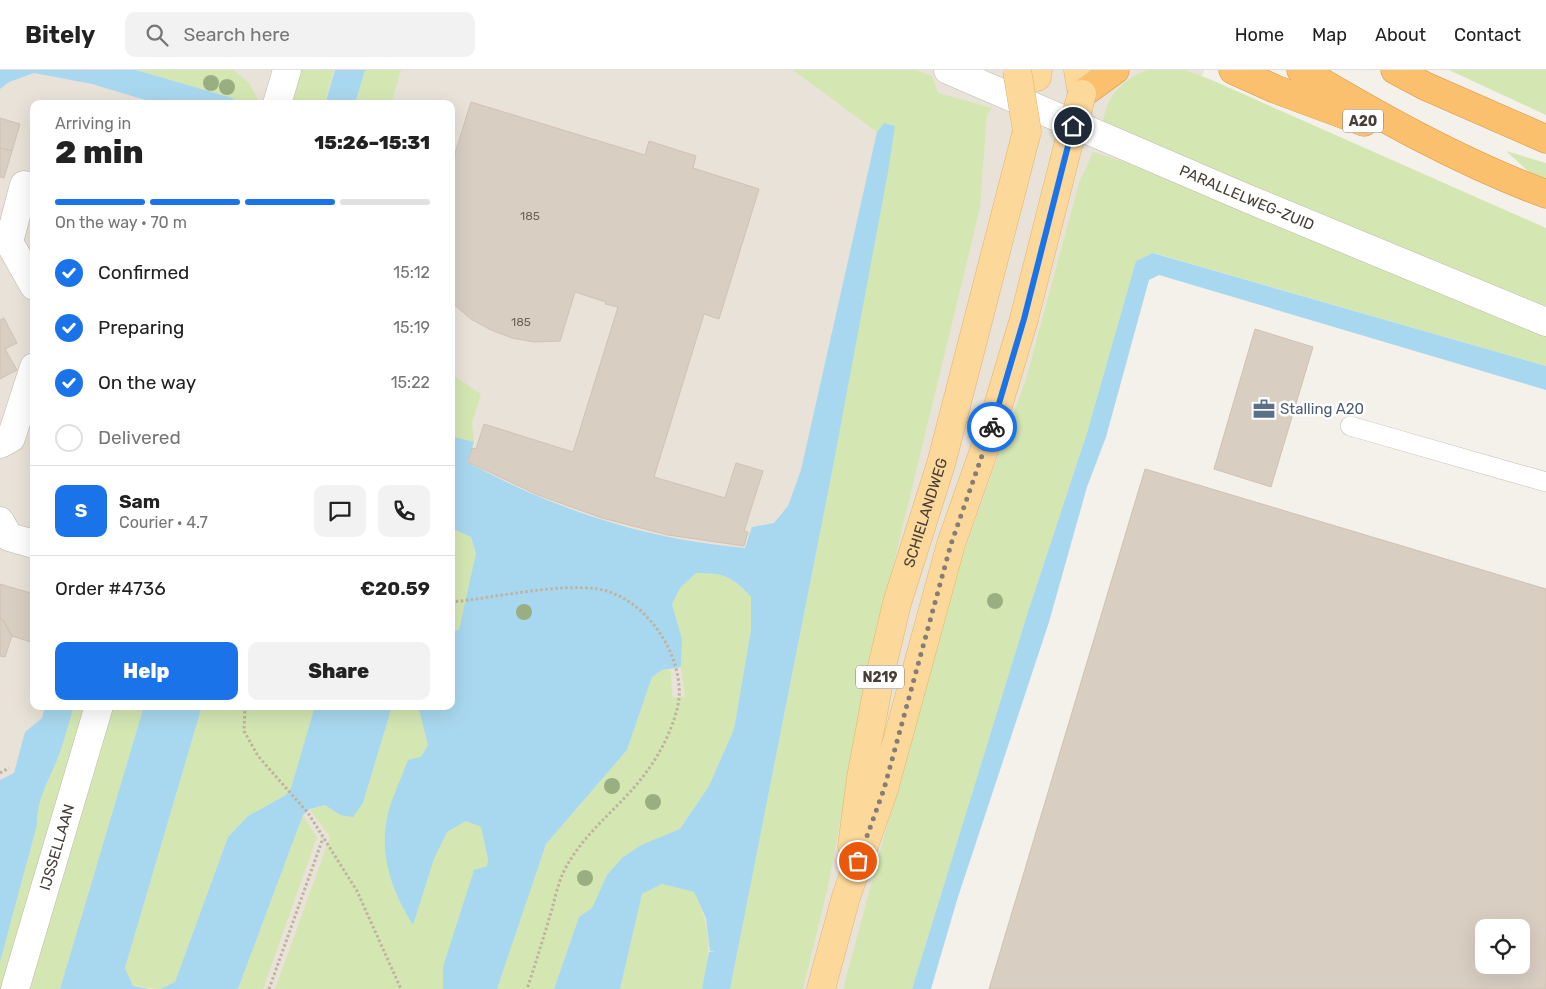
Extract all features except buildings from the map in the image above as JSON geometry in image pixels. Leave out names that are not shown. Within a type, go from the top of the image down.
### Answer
[{"type":"highway","points":[[1080,82],[1115,70]]},
{"type":"highway","name":"A20","points":[[1233,70],[1274,89],[1451,154],[1546,194]]},
{"type":"highway","name":"A20","points":[[1301,70],[1370,111],[1451,154]]},
{"type":"highway","points":[[1395,70],[1434,90],[1546,139]]},
{"type":"main road","name":"SCHIELANDWEG","points":[[821,989],[846,897],[884,789],[951,544],[988,440],[1024,319],[1067,148],[1080,82],[1095,79],[1098,70]]},
{"type":"main road","name":"SCHIELANDWEG","points":[[846,897],[861,778],[881,671],[897,603],[941,464],[1027,131],[1031,72]]},
{"type":"street","points":[[279,100],[287,70]]},
{"type":"street","name":"PARALLELWEG-ZUID","points":[[948,70],[1246,198],[1546,322]]},
{"type":"street","points":[[30,187],[24,185],[9,242],[30,279]]},
{"type":"street","points":[[0,444],[11,438],[30,379]]},
{"type":"street","name":"IJSSELLAAN","points":[[15,989],[98,710]]},
{"type":"lane","points":[[1350,426],[1546,482]]},
{"type":"path","points":[[455,602],[579,587],[601,590],[621,598],[639,609],[653,623],[668,646],[677,668],[679,697],[672,725],[647,771],[587,835],[563,874],[527,989]]},
{"type":"path","points":[[246,710],[244,732],[258,756],[308,813],[358,891],[401,989]]},
{"type":"path","points":[[0,773],[9,768]]},
{"type":"path","points":[[269,989],[323,838]]},
{"type":"shaded area","points":[[0,70],[1204,70],[919,989],[0,989]]},
{"type":"green space","points":[[136,70],[233,70],[249,83],[258,100],[235,100]]},
{"type":"green space","points":[[300,70],[334,70],[325,100],[291,100]]},
{"type":"green space","points":[[365,70],[401,70],[392,100],[356,100]]},
{"type":"green space","points":[[793,70],[917,70],[932,76],[938,93],[992,108],[987,114],[980,208],[873,649],[827,891],[803,989],[730,989],[832,472],[895,126],[884,123],[877,132]]},
{"type":"green space","points":[[1148,70],[1184,70],[1207,78],[1546,228],[1546,308],[1103,126],[1107,107],[1116,90],[1131,78]]},
{"type":"green space","points":[[1449,70],[1546,70],[1546,115]]},
{"type":"green space","points":[[1506,151],[1546,163],[1546,179],[1530,173]]},
{"type":"green space","points":[[1093,152],[1155,172],[1546,333],[1546,366],[1154,253],[1136,261],[1087,433],[1027,615],[912,989],[843,989],[951,588],[1026,379],[1079,183]]},
{"type":"green space","points":[[455,377],[481,394],[472,423],[474,442],[455,437]]},
{"type":"green space","points":[[455,530],[471,537],[476,553],[459,630],[455,630]]},
{"type":"green space","points":[[696,573],[726,577],[738,584],[751,597],[751,630],[734,729],[709,786],[680,829],[641,845],[607,875],[592,908],[579,917],[554,989],[497,989],[546,844],[627,750],[652,677],[662,670],[671,670],[672,697],[685,697],[681,667],[682,639],[672,604],[680,588]]},
{"type":"green space","points":[[73,710],[88,710],[5,989],[0,989],[0,962],[37,825],[39,806],[61,749]]},
{"type":"green space","points":[[110,710],[143,710],[60,989],[27,989]]},
{"type":"green space","points":[[201,710],[314,710],[291,788],[286,795],[248,816],[228,837],[175,982],[160,989],[133,986],[125,968]]},
{"type":"green space","points":[[391,710],[419,710],[428,745],[421,757],[412,924],[434,859],[447,832],[466,821],[481,827],[488,859],[487,867],[443,967],[443,989],[275,989],[330,837],[310,810],[325,805],[340,815],[363,803]]},
{"type":"green space","points":[[303,815],[317,837],[263,989],[238,989]]},
{"type":"green space","points":[[662,884],[694,892],[700,906],[707,929],[708,940],[707,962],[702,989],[620,989],[642,894]]},
{"type":"water","points":[[0,70],[136,70],[235,100],[146,100],[92,84],[34,73],[9,82],[0,89]]},
{"type":"water","points":[[335,70],[365,70],[356,100],[326,100]]},
{"type":"water","points":[[884,123],[895,126],[832,472],[730,989],[702,989],[709,952],[715,952],[710,951],[706,918],[694,892],[662,884],[642,894],[620,989],[554,989],[579,917],[592,908],[607,875],[622,858],[641,845],[680,829],[709,786],[734,729],[751,630],[751,597],[738,584],[727,577],[696,573],[680,588],[672,604],[682,639],[681,667],[662,670],[652,677],[627,750],[546,844],[497,989],[443,989],[443,967],[474,870],[487,866],[488,859],[481,827],[466,821],[447,832],[434,859],[413,925],[399,900],[389,874],[386,861],[385,832],[391,804],[408,760],[421,757],[428,745],[419,710],[455,710],[455,630],[459,630],[476,553],[471,537],[455,530],[455,437],[474,442],[467,462],[500,479],[567,508],[602,520],[671,538],[745,548],[752,527],[774,523],[788,506],[801,470],[877,132]]},
{"type":"water","points":[[1153,253],[1546,366],[1546,390],[1159,275],[1149,280],[1106,437],[1087,487],[1049,622],[957,900],[931,989],[912,989],[1027,615],[1087,433],[1136,261]]},
{"type":"water","points":[[44,710],[73,710],[59,755],[41,798],[37,825],[0,962],[0,780],[14,773],[25,732],[42,718]]},
{"type":"water","points":[[143,710],[201,710],[125,968],[133,986],[149,989],[60,989]]},
{"type":"water","points":[[314,710],[391,710],[363,803],[353,817],[340,815],[325,805],[310,809],[303,815],[238,989],[160,989],[175,982],[228,837],[248,816],[286,795],[291,788]]},
{"type":"way so far","points":[[858,861],[884,789],[951,544],[992,427]]},
{"type":"place","name":"Stalling A20","points":[[1264,409]]},
{"type":"route","points":[[992,427],[1024,319],[1073,126]]}]
